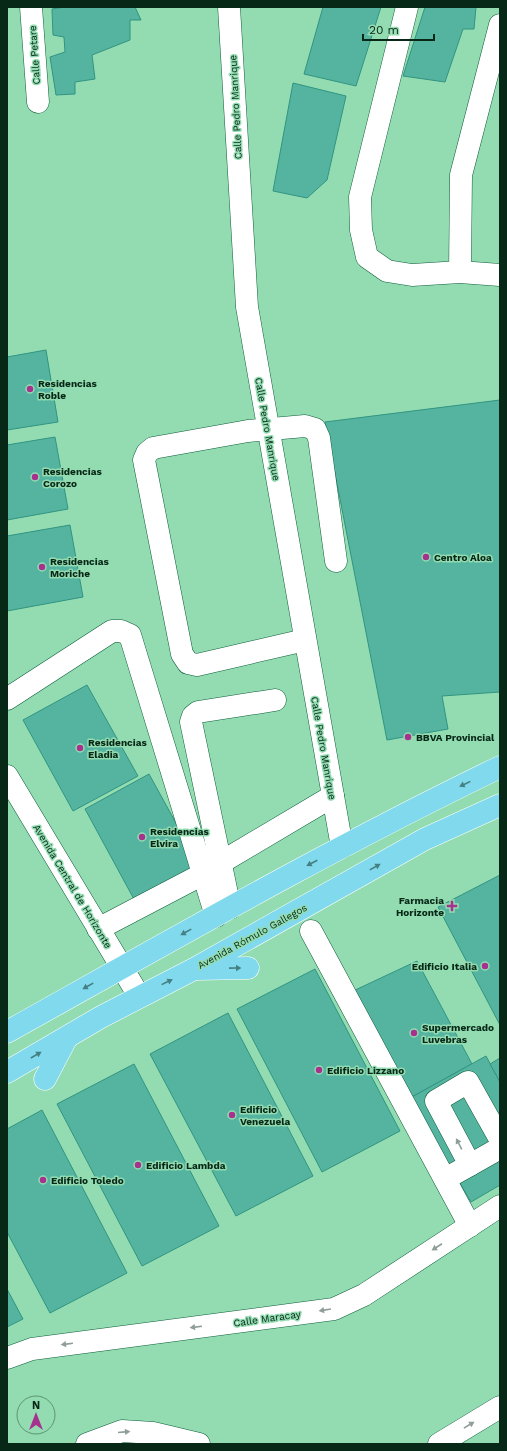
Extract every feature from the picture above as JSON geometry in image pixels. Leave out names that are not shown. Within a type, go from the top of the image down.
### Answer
[{"type":"main road","points":[[7,1032],[122,967],[342,847],[500,767]]},
{"type":"main road","name":"Avenida Rómulo Gallegos","points":[[7,1072],[139,996],[194,969],[425,839],[500,805]]},
{"type":"main road","points":[[194,969],[248,968]]},
{"type":"main road","points":[[45,1078],[66,1039]]},
{"type":"street","name":"Calle Petare","points":[[31,7],[38,102]]},
{"type":"street","name":"Calle Pedro Manrique","points":[[229,7],[247,307],[342,847]]},
{"type":"street","points":[[408,7],[360,197],[361,230],[367,257],[387,271],[412,275],[460,272],[500,275]]},
{"type":"street","points":[[460,272],[461,175],[500,25]]},
{"type":"street","points":[[305,640],[197,665],[188,663],[182,654],[144,460],[147,453],[153,448],[268,429],[305,426],[315,429],[319,438],[336,561]]},
{"type":"street","points":[[7,699],[112,631],[121,631],[130,635],[212,869],[223,912]]},
{"type":"street","points":[[212,869],[191,722],[193,716],[198,712],[275,700]]},
{"type":"street","name":"Avenida Central de Horizonte","points":[[7,776],[139,996]]},
{"type":"street","points":[[98,929],[212,869],[333,796]]},
{"type":"street","points":[[307,934],[421,1149],[445,1179],[470,1226]]},
{"type":"street","points":[[470,1165],[436,1101],[468,1082],[500,1139]]},
{"type":"street","points":[[445,1179],[500,1148]]},
{"type":"street","name":"Calle Maracay","points":[[7,1358],[32,1349],[334,1308],[364,1295],[500,1206]]},
{"type":"street","points":[[438,1444],[500,1407]]},
{"type":"street","points":[[87,1444],[122,1431],[153,1433],[199,1444]]},
{"type":"building","points":[[65,7],[135,7],[141,20],[130,20],[130,40],[92,55],[95,79],[75,82],[75,94],[56,95],[50,57],[65,52],[64,37],[53,35],[52,9]]},
{"type":"building","points":[[323,7],[381,7],[356,86],[304,74]]},
{"type":"building","points":[[425,7],[476,7],[474,29],[463,29],[445,82],[403,76]]},
{"type":"building","points":[[293,83],[346,96],[327,180],[307,198],[273,191]]},
{"type":"building","name":"Residencias Roble","points":[[46,350],[58,422],[7,430],[7,357]]},
{"type":"building","name":"Centro Aloa","points":[[500,400],[500,692],[442,696],[448,729],[387,740],[325,422]]},
{"type":"building","name":"Residencias Corozo","points":[[55,437],[68,509],[7,520],[7,445]]},
{"type":"building","name":"Residencias Moriche","points":[[70,525],[83,597],[7,611],[7,536]]},
{"type":"building","name":"Residencias Eladia","points":[[87,685],[138,776],[73,811],[23,720]]},
{"type":"building","name":"Residencias Elvira","points":[[149,774],[199,865],[135,901],[85,809]]},
{"type":"building","name":"Edificio Italia","points":[[500,875],[500,1025],[438,907]]},
{"type":"building","name":"Supermercado Luvebras","points":[[417,961],[472,1064],[410,1098],[351,992]]},
{"type":"building","name":"Edificio Lizzano","points":[[315,969],[400,1131],[322,1172],[237,1009]]},
{"type":"building","name":"Edificio Venezuela","points":[[228,1013],[313,1176],[236,1216],[150,1054]]},
{"type":"building","points":[[486,1056],[500,1082],[500,1185],[471,1202],[410,1098]]},
{"type":"building","points":[[500,1058],[500,1082],[490,1064]]},
{"type":"building","name":"Edificio Lambda","points":[[134,1064],[219,1226],[142,1266],[57,1104]]},
{"type":"building","name":"Edificio Toledo","points":[[42,1110],[127,1273],[50,1313],[7,1232],[7,1129]]},
{"type":"building","points":[[7,1289],[23,1319],[7,1327]]},
{"type":"place","name":"Residencias Roble","points":[[30,389]]},
{"type":"place","name":"Residencias Corozo","points":[[35,477]]},
{"type":"place","name":"Centro Aloa","points":[[426,557]]},
{"type":"place","name":"Residencias Moriche","points":[[42,567]]},
{"type":"place","name":"BBVA Provincial","points":[[408,737]]},
{"type":"place","name":"Residencias Eladia","points":[[80,748]]},
{"type":"place","name":"Residencias Elvira","points":[[142,837]]},
{"type":"place","name":"Farmacia Horizonte","points":[[452,906]]},
{"type":"place","name":"Edificio Italia","points":[[485,966]]},
{"type":"place","name":"Supermercado Luvebras","points":[[414,1033]]},
{"type":"place","name":"Edificio Lizzano","points":[[319,1070]]},
{"type":"place","name":"Edificio Venezuela","points":[[232,1115]]},
{"type":"place","name":"Edificio Lambda","points":[[138,1165]]},
{"type":"place","name":"Edificio Toledo","points":[[43,1180]]}]
